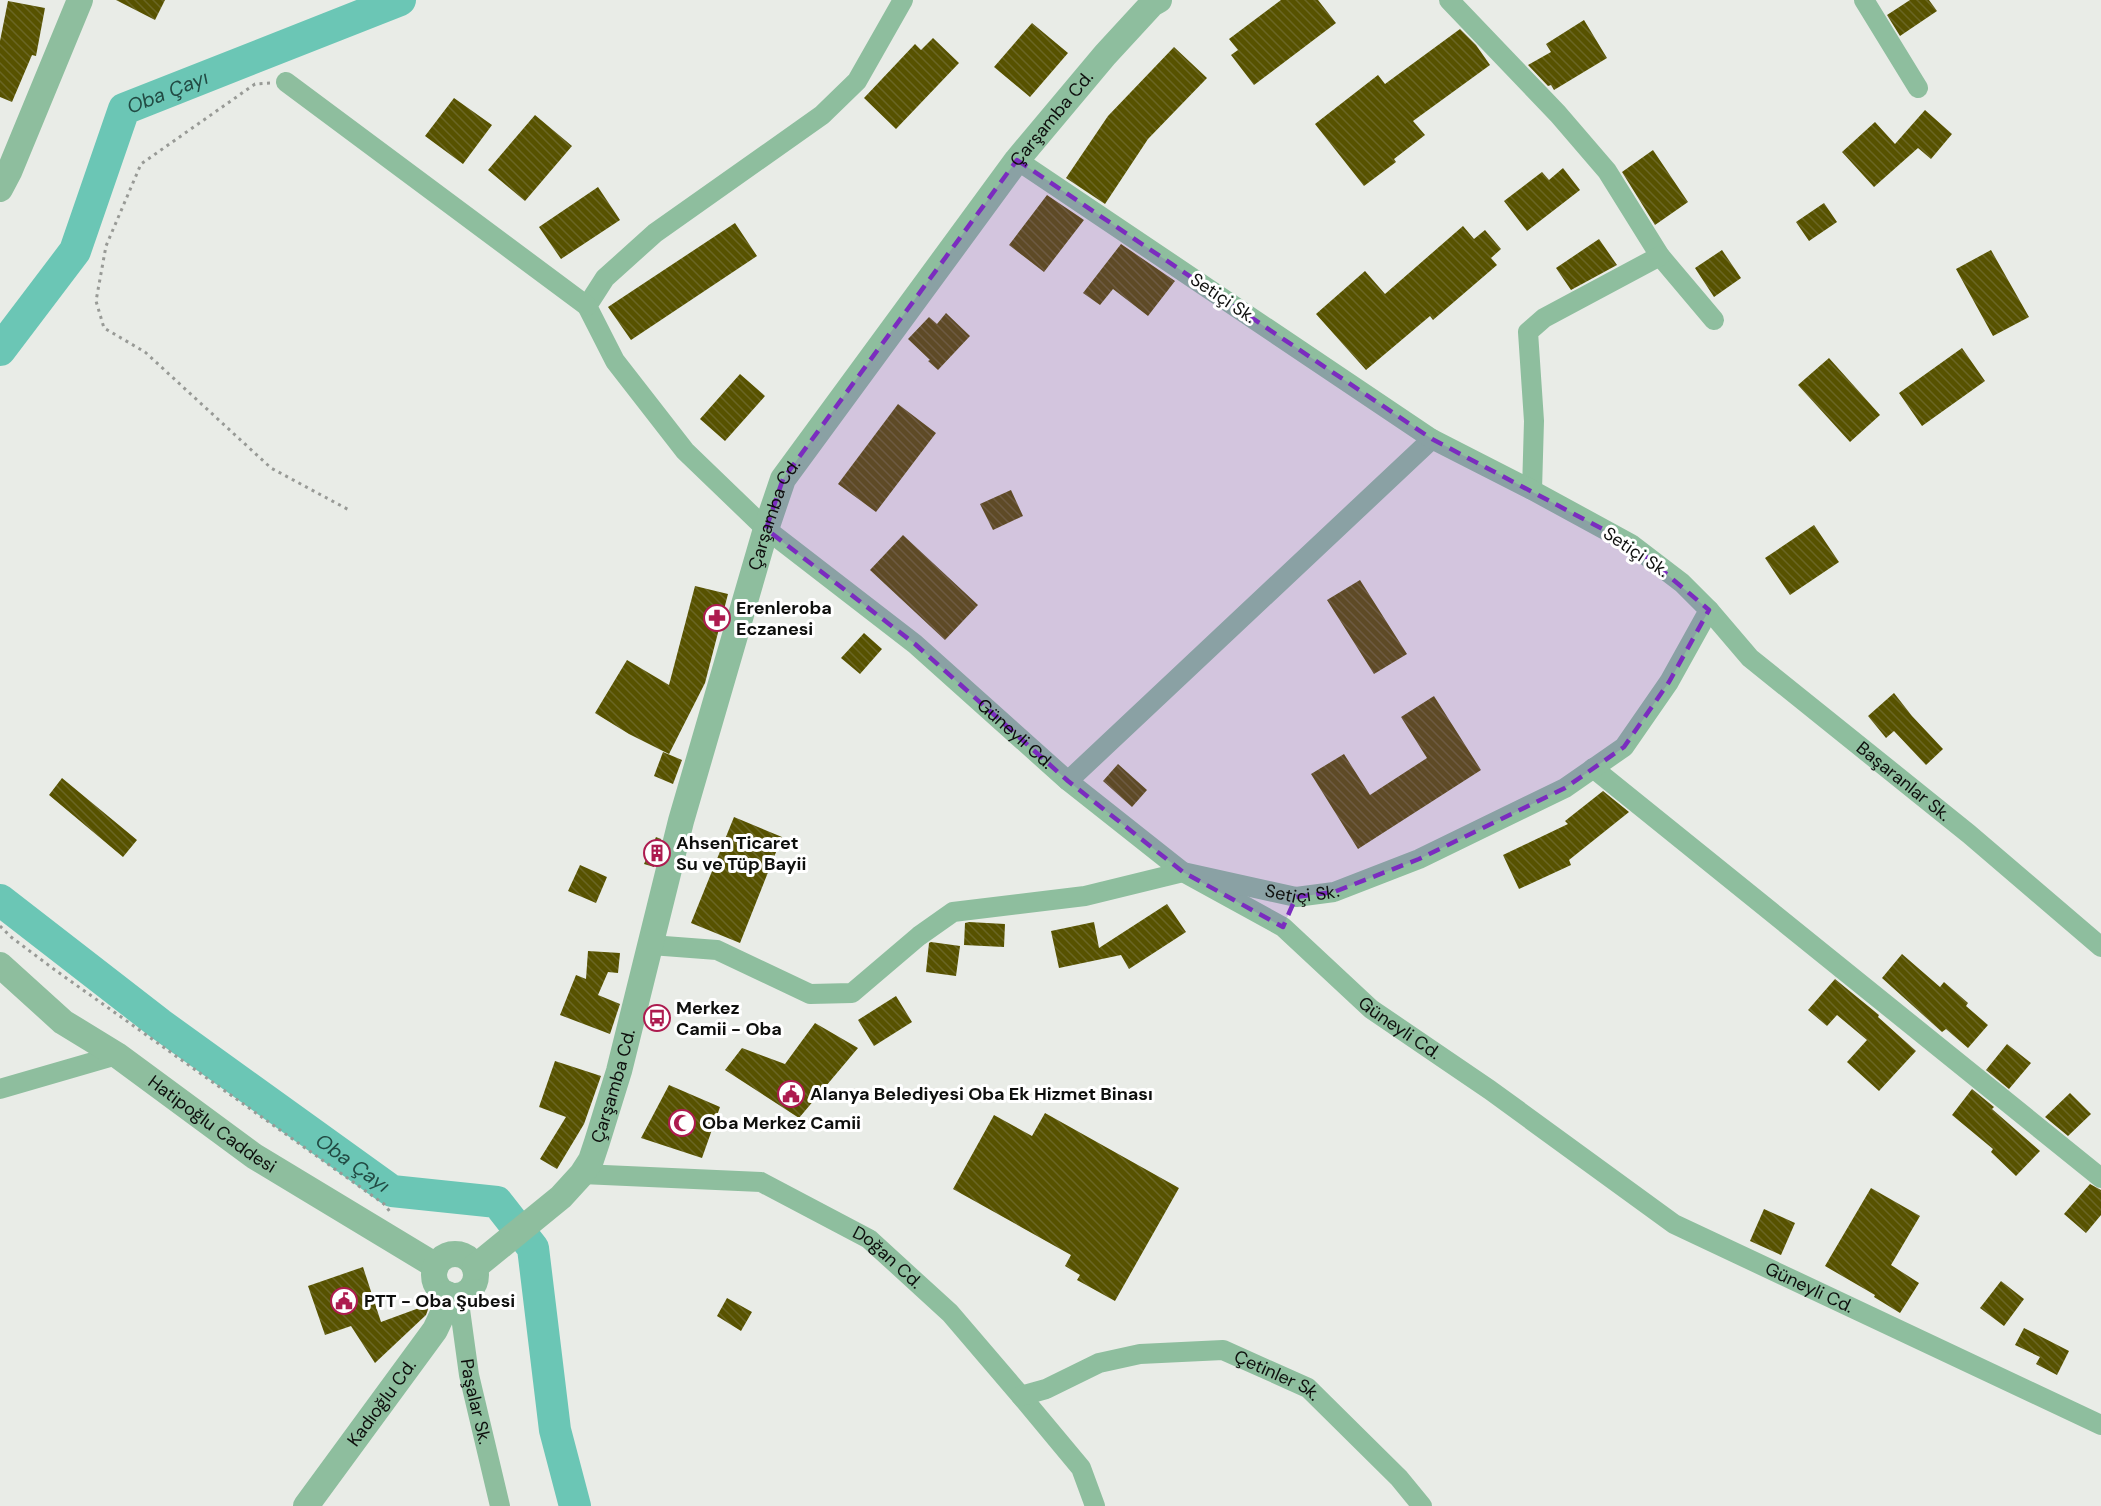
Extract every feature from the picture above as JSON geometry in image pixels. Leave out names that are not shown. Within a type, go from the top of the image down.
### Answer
[{"type":"street","points":[[0,189],[9,172],[76,0]]},
{"type":"street","points":[[286,82],[587,306],[605,278],[655,233],[829,109],[857,81],[903,0]]},
{"type":"street","name":"Çarşamba Cd.","points":[[475,1267],[561,1197],[582,1174],[591,1160],[619,1071],[681,821],[766,529],[783,479],[1017,160],[1105,55],[1152,4],[1159,0]]},
{"type":"street","points":[[1449,0],[1558,114],[1607,171],[1660,256],[1714,320]]},
{"type":"street","points":[[1864,0],[1918,88]]},
{"type":"street","name":"Setiçi Sk.","points":[[1017,160],[1432,439],[1631,544],[1682,584],[1709,610],[1669,682],[1624,747],[1565,788],[1419,859],[1334,892],[1296,897],[1184,872]]},
{"type":"street","points":[[1532,490],[1534,421],[1528,332],[1544,318],[1660,256]]},
{"type":"street","name":"Güneyli Cd.","points":[[587,306],[615,361],[686,451],[766,529],[915,644],[1068,781],[1184,872],[1283,927],[1371,1009],[1490,1090],[1674,1224],[2101,1425]]},
{"type":"street","points":[[1068,781],[1432,439]]},
{"type":"street","name":"Başaranlar Sk.","points":[[1709,610],[1750,658],[1969,834],[2101,947]]},
{"type":"street","points":[[1593,768],[2101,1178]]},
{"type":"street","points":[[651,945],[717,950],[810,994],[852,993],[919,936],[953,912],[1085,896],[1184,872]]},
{"type":"street","points":[[1283,927],[1296,897]]},
{"type":"street","name":"Hatipoğlu Caddesi","points":[[0,965],[63,1022],[117,1055],[254,1156],[436,1266]]},
{"type":"street","points":[[0,1089],[117,1055]]},
{"type":"street","name":"Doğan Cd.","points":[[582,1174],[761,1182],[869,1239],[950,1313],[1021,1396],[1081,1468],[1095,1506]]},
{"type":"street","points":[[455,1254],[467,1257],[475,1267],[476,1279],[469,1290],[453,1295],[435,1283],[434,1271],[444,1257],[455,1254]]},
{"type":"street","name":"Kadıoğlu Cd.","points":[[306,1506],[435,1330],[453,1295]]},
{"type":"street","name":"Paşalar Sk.","points":[[453,1295],[468,1375],[500,1506]]},
{"type":"street","name":"Çetinler Sk.","points":[[1021,1396],[1046,1389],[1099,1363],[1140,1354],[1223,1350],[1308,1388],[1399,1478],[1422,1506]]},
{"type":"path","points":[[286,82],[255,84],[141,164],[106,246],[96,300],[104,328],[145,352],[272,468],[349,510]]},
{"type":"path","points":[[0,926],[55,970],[384,1204],[396,1220]]},
{"type":"highlighted area","points":[[1017,160],[1432,439],[1631,544],[1709,610],[1669,682],[1624,747],[1565,788],[1419,859],[1334,892],[1296,897],[1283,927],[1183,872],[1068,781],[915,644],[766,529],[783,479]]},
{"type":"building","points":[[116,0],[165,0],[155,20]]},
{"type":"building","points":[[1281,0],[1318,0],[1336,23],[1254,85],[1231,55],[1238,50],[1229,39]]},
{"type":"building","points":[[1910,0],[1929,0],[1937,11],[1900,36],[1887,15]]},
{"type":"building","points":[[8,1],[45,8],[36,56],[32,55],[12,102],[0,97],[0,41]]},
{"type":"building","points":[[1584,20],[1607,58],[1554,90],[1528,65],[1551,52],[1546,44]]},
{"type":"building","points":[[1032,23],[1068,53],[1030,97],[994,67]]},
{"type":"building","points":[[1460,29],[1476,45],[1490,65],[1413,121],[1425,135],[1394,159],[1396,162],[1364,186],[1315,124],[1378,75],[1385,84]]},
{"type":"building","points":[[933,38],[959,63],[896,129],[864,98],[915,44],[921,50]]},
{"type":"building","points":[[1174,47],[1207,78],[1148,139],[1105,204],[1066,178],[1108,116]]},
{"type":"building","points":[[454,98],[492,125],[463,164],[425,136]]},
{"type":"building","points":[[1925,110],[1952,134],[1931,159],[1918,148],[1874,187],[1842,152],[1875,122],[1895,144]]},
{"type":"building","points":[[535,115],[572,146],[525,201],[488,170]]},
{"type":"building","points":[[1653,150],[1688,202],[1655,225],[1622,172]]},
{"type":"building","points":[[1563,168],[1580,190],[1527,231],[1504,201],[1542,172],[1549,180]]},
{"type":"building","points":[[598,187],[620,220],[561,259],[539,227]]},
{"type":"building","points":[[1047,195],[1084,220],[1044,272],[1009,245]]},
{"type":"building","points":[[1824,203],[1837,222],[1809,241],[1796,222]]},
{"type":"building","points":[[735,223],[757,256],[631,340],[608,307]]},
{"type":"building","points":[[1463,226],[1474,239],[1485,230],[1501,249],[1491,258],[1497,265],[1433,320],[1430,316],[1366,370],[1316,314],[1365,271],[1385,294]]},
{"type":"building","points":[[1599,239],[1617,265],[1571,290],[1556,268]]},
{"type":"building","points":[[1121,244],[1175,281],[1148,316],[1113,289],[1100,305],[1083,293]]},
{"type":"building","points":[[1722,250],[1741,278],[1714,297],[1695,268]]},
{"type":"building","points":[[1991,250],[2029,317],[1993,336],[1956,269]]},
{"type":"building","points":[[946,313],[970,336],[938,370],[908,339],[929,317],[937,324]]},
{"type":"building","points":[[1962,348],[1985,381],[1922,426],[1899,393]]},
{"type":"building","points":[[1829,358],[1880,415],[1850,442],[1798,385]]},
{"type":"building","points":[[740,374],[765,396],[725,441],[700,419]]},
{"type":"building","points":[[898,404],[936,433],[876,512],[838,484]]},
{"type":"building","points":[[1011,490],[1023,516],[993,530],[980,504]]},
{"type":"building","points":[[1814,525],[1839,562],[1790,595],[1765,558]]},
{"type":"building","points":[[903,535],[978,605],[945,640],[870,570]]},
{"type":"building","points":[[1360,580],[1407,654],[1374,674],[1327,600]]},
{"type":"building","points":[[695,586],[728,594],[705,683],[669,754],[629,734],[595,713],[627,660],[669,685]]},
{"type":"building","points":[[864,633],[882,649],[860,674],[841,658]]},
{"type":"building","points":[[1894,693],[1943,749],[1926,765],[1894,731],[1886,738],[1868,716]]},
{"type":"building","points":[[1434,696],[1481,770],[1358,849],[1311,774],[1344,754],[1370,795],[1427,758],[1401,717]]},
{"type":"building","points":[[663,752],[682,760],[673,784],[654,776]]},
{"type":"building","points":[[1118,764],[1147,790],[1132,807],[1103,781]]},
{"type":"building","points":[[62,778],[137,840],[123,857],[49,795]]},
{"type":"building","points":[[1603,791],[1629,812],[1569,860],[1571,865],[1519,889],[1503,855],[1568,824],[1565,821]]},
{"type":"building","points":[[734,817],[782,837],[740,943],[691,923]]},
{"type":"building","points":[[656,837],[661,839],[654,867],[644,864]]},
{"type":"building","points":[[580,865],[607,877],[596,903],[568,891]]},
{"type":"building","points":[[1167,904],[1186,932],[1129,969],[1121,955],[1059,968],[1051,931],[1094,922],[1099,948]]},
{"type":"building","points":[[965,923],[1005,924],[1004,947],[964,945]]},
{"type":"building","points":[[929,943],[960,946],[956,976],[926,972]]},
{"type":"building","points":[[588,951],[620,953],[618,973],[608,972],[598,995],[620,1004],[610,1034],[560,1015],[576,975],[586,979]]},
{"type":"building","points":[[1902,954],[1940,987],[1944,982],[1988,1025],[1968,1048],[1946,1029],[1942,1032],[1882,978]]},
{"type":"building","points":[[1835,979],[1879,1015],[1878,1017],[1916,1051],[1879,1091],[1847,1062],[1867,1040],[1837,1015],[1827,1026],[1808,1010]]},
{"type":"building","points":[[896,996],[912,1022],[874,1046],[858,1020]]},
{"type":"building","name":"Alanya Belediyesi Oba Ek Hizmet Binası","points":[[815,1023],[858,1048],[799,1118],[725,1070],[742,1048],[785,1064]]},
{"type":"building","points":[[2007,1044],[2031,1063],[2009,1089],[1986,1070]]},
{"type":"building","points":[[555,1061],[601,1076],[584,1124],[557,1169],[540,1159],[566,1117],[539,1107]]},
{"type":"building","name":"Oba Merkez Camii","points":[[669,1085],[720,1107],[702,1158],[641,1138]]},
{"type":"building","points":[[1972,1089],[2040,1151],[2016,1176],[1991,1152],[1993,1149],[1952,1115]]},
{"type":"building","points":[[2070,1093],[2091,1114],[2068,1136],[2045,1117]]},
{"type":"building","points":[[1045,1113],[1179,1188],[1115,1301],[1077,1280],[1080,1275],[1065,1266],[1071,1255],[953,1189],[994,1115],[1032,1136]]},
{"type":"building","points":[[2090,1184],[2101,1190],[2101,1215],[2086,1233],[2064,1214]]},
{"type":"building","points":[[1871,1188],[1920,1216],[1891,1265],[1919,1283],[1900,1313],[1874,1297],[1875,1295],[1825,1266]]},
{"type":"building","points":[[1764,1209],[1795,1223],[1781,1255],[1750,1241]]},
{"type":"building","name":"PTT - Oba Şubesi","points":[[363,1267],[381,1322],[430,1304],[426,1315],[375,1363],[351,1326],[325,1335],[308,1286]]},
{"type":"building","points":[[2001,1281],[2024,1299],[2004,1326],[1980,1308]]},
{"type":"building","points":[[727,1298],[752,1312],[741,1331],[717,1316]]},
{"type":"building","points":[[2024,1328],[2069,1351],[2057,1375],[2036,1364],[2040,1357],[2015,1345]]},
{"type":"waterway","name":"Oba Çayı","points":[[0,350],[75,251],[124,109],[400,0]]},
{"type":"waterway","name":"Oba Çayı","points":[[0,900],[160,1024],[392,1191],[497,1202],[533,1248],[555,1430],[575,1506]]},
{"type":"place","name":"Erenleroba Eczanesi","points":[[717,618]]},
{"type":"place","name":"Ahsen Ticaret Su ve Tüp Bayii","points":[[657,853]]},
{"type":"place","name":"Merkez Camii - Oba","points":[[657,1018]]},
{"type":"place","name":"Alanya Belediyesi Oba Ek Hizmet Binası","points":[[791,1094]]},
{"type":"place","name":"Oba Merkez Camii","points":[[682,1123]]},
{"type":"place","name":"PTT - Oba Şubesi","points":[[344,1301]]}]
